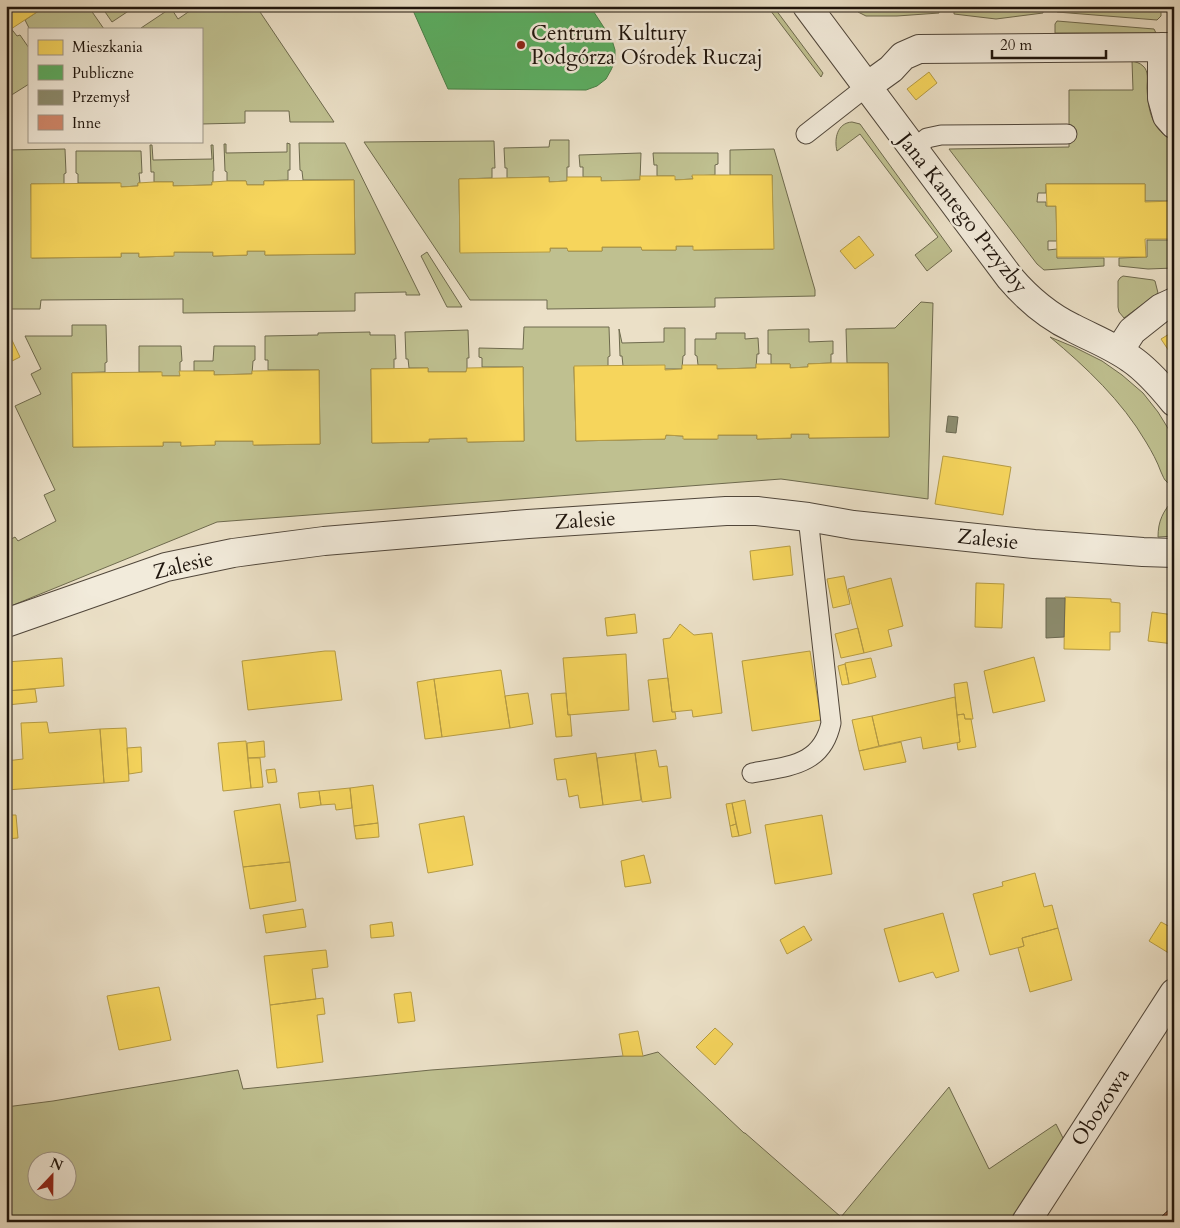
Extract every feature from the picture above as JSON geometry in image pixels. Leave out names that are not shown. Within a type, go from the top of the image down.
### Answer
[{"type":"street","name":"Jana Kantego Przyzby","points":[[807,6],[913,150],[1025,295],[1040,308],[1056,318],[1119,351],[1140,366],[1174,402]]},
{"type":"street","points":[[866,86],[891,68],[903,56],[919,49],[1168,47],[1162,98],[1167,116],[1174,124]]},
{"type":"street","points":[[1119,351],[1132,331],[1161,308],[1174,302]]},
{"type":"street","name":"Zalesie","points":[[6,623],[166,567],[233,553],[324,541],[528,524],[726,511],[757,511],[862,526],[1034,544],[1174,553]]},
{"type":"street","name":"Obozowa","points":[[1026,1222],[1174,993]]},
{"type":"lane","points":[[806,134],[866,86]]},
{"type":"lane","points":[[913,150],[927,138],[941,135],[1067,134]]},
{"type":"lane","points":[[752,773],[802,762],[816,753],[823,744],[830,728],[831,723],[808,517]]},
{"type":"green space","points":[[38,6],[88,6],[103,28],[29,28],[25,20],[40,10]]},
{"type":"green space","points":[[101,6],[136,6],[112,22]]},
{"type":"green space","points":[[197,6],[256,6],[334,122],[290,122],[289,111],[245,111],[245,123],[202,124],[202,28],[141,28],[171,8],[178,19]]},
{"type":"green space","points":[[767,6],[773,6],[823,73],[821,77]]},
{"type":"green space","points":[[857,6],[939,6],[939,13],[866,16],[858,12]]},
{"type":"green space","points":[[954,6],[1043,6],[1043,13],[996,19],[954,14]]},
{"type":"green space","points":[[1057,6],[1161,6],[1161,16],[1157,20],[1057,12]]},
{"type":"green space","points":[[1057,21],[1154,29],[1156,33],[1055,33]]},
{"type":"green space","points":[[9,26],[17,36],[20,35],[28,47],[28,85],[10,96],[6,91],[6,28]]},
{"type":"green space","points":[[1132,61],[1141,64],[1146,70],[1150,112],[1156,126],[1174,141],[1174,201],[1145,201],[1145,184],[1046,184],[1046,193],[1038,193],[1037,202],[1046,202],[1046,206],[1056,206],[1057,241],[1048,241],[1048,250],[1057,249],[1057,258],[1104,258],[1104,266],[1044,270],[1037,264],[949,149],[1069,147],[1069,90],[1133,90]]},
{"type":"green space","points":[[852,122],[860,124],[952,251],[927,271],[915,255],[938,237],[860,134],[837,151],[836,137],[840,128]]},
{"type":"green space","points":[[550,140],[569,140],[567,181],[549,182],[549,177],[507,178],[504,148],[549,147]]},
{"type":"green space","points":[[494,141],[495,168],[492,168],[492,178],[459,179],[460,252],[550,251],[550,248],[567,248],[568,251],[602,251],[602,247],[641,247],[642,250],[676,250],[676,246],[693,246],[694,250],[773,249],[772,175],[730,175],[730,150],[774,149],[815,290],[815,296],[715,298],[715,307],[547,309],[547,300],[470,300],[364,142]]},
{"type":"green space","points":[[287,143],[290,144],[288,180],[264,181],[264,185],[247,185],[246,181],[227,181],[224,144],[226,144],[226,153],[287,152]]},
{"type":"green space","points":[[299,143],[345,143],[420,295],[406,295],[406,292],[355,293],[355,311],[183,313],[183,299],[41,300],[40,309],[12,309],[6,297],[6,150],[65,149],[66,173],[64,174],[64,184],[31,184],[32,258],[121,257],[121,253],[139,253],[139,257],[173,256],[174,252],[213,252],[213,256],[247,255],[247,251],[265,251],[265,255],[355,254],[354,180],[303,180],[302,171],[300,170]]},
{"type":"green space","points":[[150,145],[152,145],[153,160],[212,159],[211,145],[213,145],[214,171],[212,185],[173,186],[173,182],[154,182],[154,172],[151,172]]},
{"type":"green space","points":[[76,151],[141,151],[142,173],[139,173],[140,183],[138,183],[138,186],[121,187],[120,183],[78,183]]},
{"type":"green space","points":[[641,153],[640,180],[601,181],[601,177],[583,177],[583,167],[580,167],[579,155]]},
{"type":"green space","points":[[653,153],[718,153],[718,164],[715,165],[715,175],[692,176],[693,179],[675,180],[674,176],[657,176],[657,165],[654,165]]},
{"type":"green space","points":[[1147,240],[1174,240],[1174,268],[1148,269],[1119,266],[1119,258],[1147,257]]},
{"type":"green space","points":[[427,252],[462,307],[447,307],[421,256]]},
{"type":"green space","points":[[1123,276],[1153,280],[1155,281],[1158,293],[1124,318],[1119,312],[1118,307],[1118,281]]},
{"type":"green space","points":[[921,302],[933,303],[928,499],[781,479],[217,522],[6,608],[6,542],[15,537],[18,541],[56,521],[44,495],[55,490],[15,406],[41,394],[31,374],[41,369],[25,336],[72,336],[72,325],[106,325],[107,362],[105,363],[105,372],[72,373],[73,447],[163,446],[163,442],[181,442],[181,446],[215,445],[215,441],[253,441],[254,445],[320,444],[319,370],[268,370],[268,360],[265,360],[265,336],[370,332],[370,335],[395,335],[396,359],[394,359],[394,369],[371,369],[372,443],[429,442],[429,439],[467,438],[468,442],[524,441],[523,367],[482,367],[479,348],[523,349],[524,327],[609,327],[610,356],[608,357],[608,366],[574,367],[576,441],[665,439],[666,435],[683,436],[684,439],[717,439],[718,435],[757,435],[757,439],[791,438],[791,434],[809,434],[809,438],[889,437],[888,363],[847,363],[846,329],[895,328]]},
{"type":"green space","points":[[664,328],[685,328],[685,355],[683,356],[682,369],[623,366],[622,356],[620,356],[619,329],[622,343],[664,342]]},
{"type":"green space","points":[[809,329],[809,342],[833,341],[831,363],[808,364],[808,367],[790,368],[790,364],[771,364],[771,354],[768,354],[768,330]]},
{"type":"green space","points":[[468,330],[469,358],[467,358],[466,372],[428,372],[428,368],[409,368],[408,359],[406,359],[405,332]]},
{"type":"green space","points":[[716,333],[745,333],[745,339],[758,338],[759,354],[757,354],[756,368],[717,369],[716,365],[698,365],[697,356],[695,355],[695,339],[716,339]]},
{"type":"green space","points":[[1050,337],[1102,361],[1143,393],[1158,412],[1174,438],[1174,485],[1165,480],[1146,442],[1115,399],[1077,360]]},
{"type":"green space","points":[[139,346],[181,346],[180,376],[162,376],[161,372],[139,372]]},
{"type":"green space","points":[[214,346],[255,346],[252,374],[214,375],[214,371],[194,371],[194,361],[213,361]]},
{"type":"green space","points":[[1174,499],[1174,536],[1158,537],[1162,516]]},
{"type":"green space","points":[[658,1052],[744,1133],[841,1217],[949,1087],[989,1169],[1056,1124],[1063,1138],[1019,1222],[6,1222],[6,1107],[238,1070],[243,1089],[431,1070],[643,1056]]},
{"type":"building: Mieszkania","points":[[6,6],[38,6],[40,10],[11,29],[9,26],[6,28]]},
{"type":"building: Mieszkania","points":[[929,72],[937,83],[916,100],[907,89]]},
{"type":"building: Mieszkania","points":[[692,175],[772,175],[774,249],[693,250],[693,246],[676,246],[676,250],[642,250],[641,247],[602,247],[602,251],[568,251],[567,248],[550,248],[550,252],[460,253],[459,179],[549,177],[549,182],[567,181],[567,177],[601,177],[601,181],[640,180],[640,176],[675,176],[675,180],[693,179]]},
{"type":"building: Mieszkania","points":[[354,180],[355,254],[265,255],[265,251],[247,251],[247,255],[213,256],[213,252],[174,252],[174,256],[139,257],[139,253],[121,253],[121,257],[31,258],[31,184],[121,183],[121,187],[138,186],[138,183],[154,182],[173,182],[173,186],[212,185],[212,182],[227,181],[246,181],[247,185],[264,185],[264,181]]},
{"type":"building: Mieszkania","points":[[1046,184],[1145,184],[1145,202],[1174,201],[1174,239],[1145,239],[1146,257],[1057,257],[1056,206],[1047,206]]},
{"type":"building: Mieszkania","points":[[859,236],[874,255],[855,269],[840,251]]},
{"type":"building: Mieszkania","points":[[1174,331],[1174,347],[1169,351],[1161,339]]},
{"type":"building: Mieszkania","points":[[10,336],[20,357],[6,364],[6,338]]},
{"type":"building: Mieszkania","points":[[888,363],[889,437],[809,438],[809,434],[791,434],[791,438],[757,439],[757,435],[718,435],[718,439],[683,439],[683,436],[666,435],[665,439],[576,441],[574,366],[665,365],[665,370],[682,369],[682,365],[717,365],[717,369],[756,368],[756,364],[790,364],[790,368],[808,367],[808,364]]},
{"type":"building: Mieszkania","points":[[523,367],[524,441],[467,442],[467,438],[429,439],[429,442],[372,443],[371,369],[428,368],[428,372],[466,372],[467,368]]},
{"type":"building: Mieszkania","points":[[319,370],[320,444],[253,445],[253,441],[215,441],[215,445],[181,446],[181,442],[163,442],[163,446],[73,447],[72,373],[162,372],[162,376],[180,376],[179,371],[214,371],[214,375],[252,374],[252,371]]},
{"type":"building: Mieszkania","points":[[943,456],[1011,467],[1003,515],[935,504]]},
{"type":"building: Mieszkania","points":[[790,546],[793,575],[753,580],[750,551]]},
{"type":"building: Mieszkania","points":[[844,576],[850,604],[833,608],[827,579]]},
{"type":"building: Mieszkania","points":[[891,578],[903,626],[888,630],[892,646],[864,653],[848,589]]},
{"type":"building: Mieszkania","points":[[976,583],[1004,584],[1002,628],[975,627]]},
{"type":"building: Mieszkania","points":[[1065,597],[1111,599],[1111,602],[1120,603],[1120,632],[1110,632],[1110,650],[1064,649]]},
{"type":"building: Mieszkania","points":[[1152,612],[1174,615],[1174,644],[1148,641]]},
{"type":"building: Mieszkania","points":[[635,614],[637,633],[607,636],[605,618]]},
{"type":"building: Mieszkania","points":[[680,624],[694,635],[712,633],[722,713],[693,717],[692,710],[672,712],[663,639],[670,638]]},
{"type":"building: Mieszkania","points":[[858,628],[864,653],[841,658],[835,634]]},
{"type":"building: Mieszkania","points":[[335,651],[342,700],[248,710],[242,661]]},
{"type":"building: Mieszkania","points":[[810,651],[821,720],[752,731],[742,661]]},
{"type":"building: Mieszkania","points":[[626,654],[629,710],[568,715],[563,658]]},
{"type":"building: Mieszkania","points":[[1034,657],[1045,701],[993,713],[984,671]]},
{"type":"building: Mieszkania","points":[[62,658],[64,686],[6,691],[6,662]]},
{"type":"building: Mieszkania","points":[[871,658],[876,677],[849,684],[845,663]]},
{"type":"building: Mieszkania","points":[[845,664],[849,684],[842,685],[838,666]]},
{"type":"building: Mieszkania","points":[[501,670],[510,728],[442,737],[434,679]]},
{"type":"building: Mieszkania","points":[[668,678],[672,712],[675,712],[676,719],[653,722],[648,680]]},
{"type":"building: Mieszkania","points":[[434,679],[442,737],[425,739],[417,682]]},
{"type":"building: Mieszkania","points":[[967,682],[973,719],[965,719],[964,714],[957,715],[954,684]]},
{"type":"building: Mieszkania","points":[[35,689],[37,702],[7,705],[6,691]]},
{"type":"building: Mieszkania","points":[[528,693],[533,724],[510,728],[505,696]]},
{"type":"building: Mieszkania","points":[[566,693],[572,736],[556,737],[551,694]]},
{"type":"building: Mieszkania","points":[[955,697],[960,742],[923,749],[921,737],[879,746],[872,716]]},
{"type":"building: Mieszkania","points":[[964,714],[965,719],[971,719],[976,747],[958,750],[957,743],[960,742],[957,715]]},
{"type":"building: Mieszkania","points":[[872,716],[879,746],[859,751],[852,720]]},
{"type":"building: Mieszkania","points":[[47,722],[49,733],[100,729],[104,783],[6,790],[6,761],[23,759],[21,723]]},
{"type":"building: Mieszkania","points":[[126,728],[129,781],[104,783],[100,729]]},
{"type":"building: Mieszkania","points":[[246,741],[251,788],[223,791],[218,743]]},
{"type":"building: Mieszkania","points":[[264,741],[265,757],[248,758],[247,743]]},
{"type":"building: Mieszkania","points":[[901,742],[906,762],[864,770],[859,751]]},
{"type":"building: Mieszkania","points":[[141,747],[142,772],[129,774],[127,748]]},
{"type":"building: Mieszkania","points":[[656,750],[659,767],[667,766],[671,798],[642,802],[635,753]]},
{"type":"building: Mieszkania","points":[[596,753],[603,805],[580,808],[578,795],[569,797],[566,779],[557,780],[554,759]]},
{"type":"building: Mieszkania","points":[[635,753],[641,800],[603,805],[597,758]]},
{"type":"building: Mieszkania","points":[[248,758],[260,758],[263,787],[251,788]]},
{"type":"building: Mieszkania","points":[[275,769],[277,782],[268,783],[266,770]]},
{"type":"building: Mieszkania","points":[[373,785],[378,823],[354,826],[350,788]]},
{"type":"building: Mieszkania","points":[[350,788],[352,808],[336,810],[335,804],[321,805],[319,791]]},
{"type":"building: Mieszkania","points":[[319,791],[321,805],[300,808],[298,793]]},
{"type":"building: Mieszkania","points":[[745,800],[751,833],[739,836],[732,803]]},
{"type":"building: Mieszkania","points":[[732,803],[736,824],[730,826],[726,804]]},
{"type":"building: Mieszkania","points":[[280,804],[290,862],[243,867],[234,811]]},
{"type":"building: Mieszkania","points":[[6,815],[16,815],[18,838],[6,839]]},
{"type":"building: Mieszkania","points":[[822,815],[832,874],[775,884],[765,825]]},
{"type":"building: Mieszkania","points":[[464,816],[473,865],[428,873],[419,824]]},
{"type":"building: Mieszkania","points":[[378,823],[379,837],[356,839],[354,826]]},
{"type":"building: Mieszkania","points":[[736,824],[739,836],[732,837],[730,826]]},
{"type":"building: Mieszkania","points":[[644,855],[651,883],[625,887],[621,861]]},
{"type":"building: Mieszkania","points":[[290,862],[296,901],[250,909],[243,867]]},
{"type":"building: Mieszkania","points":[[1035,873],[1044,907],[1052,905],[1058,928],[1022,938],[1024,946],[990,955],[973,894],[1003,886],[1002,882]]},
{"type":"building: Mieszkania","points":[[303,909],[306,927],[266,933],[263,915]]},
{"type":"building: Mieszkania","points":[[943,913],[959,971],[936,978],[933,972],[899,982],[884,929]]},
{"type":"building: Mieszkania","points":[[392,922],[394,936],[371,938],[370,925]]},
{"type":"building: Mieszkania","points":[[1161,922],[1174,929],[1174,953],[1172,955],[1149,941]]},
{"type":"building: Mieszkania","points":[[804,926],[812,940],[787,954],[780,940]]},
{"type":"building: Mieszkania","points":[[1058,928],[1072,980],[1030,992],[1018,948],[1024,946],[1022,938]]},
{"type":"building: Mieszkania","points":[[326,950],[328,967],[312,969],[316,999],[270,1005],[264,956]]},
{"type":"building: Mieszkania","points":[[159,987],[171,1040],[119,1050],[107,996]]},
{"type":"building: Mieszkania","points":[[411,992],[415,1021],[398,1023],[394,994]]},
{"type":"building: Mieszkania","points":[[323,998],[325,1014],[317,1015],[323,1062],[277,1068],[270,1005]]},
{"type":"building: Mieszkania","points":[[715,1028],[733,1044],[715,1065],[696,1047]]},
{"type":"building: Mieszkania","points":[[638,1031],[643,1056],[623,1056],[619,1034]]},
{"type":"building: Publiczne","name":"Centrum Kultury Podgórza Ośrodek Ruczaj","points":[[411,6],[590,6],[612,40],[615,50],[615,61],[606,79],[597,86],[586,90],[448,89]]},
{"type":"building: Przemysł","points":[[948,416],[958,417],[956,433],[946,432]]},
{"type":"building: Przemysł","points":[[1046,598],[1065,598],[1064,637],[1046,638]]},
{"type":"building: Inne","points":[[1174,1205],[1174,1222],[1164,1222],[1160,1218]]},
{"type":"place","name":"Centrum Kultury Podgórza Ośrodek Ruczaj","points":[[521,45]]}]
